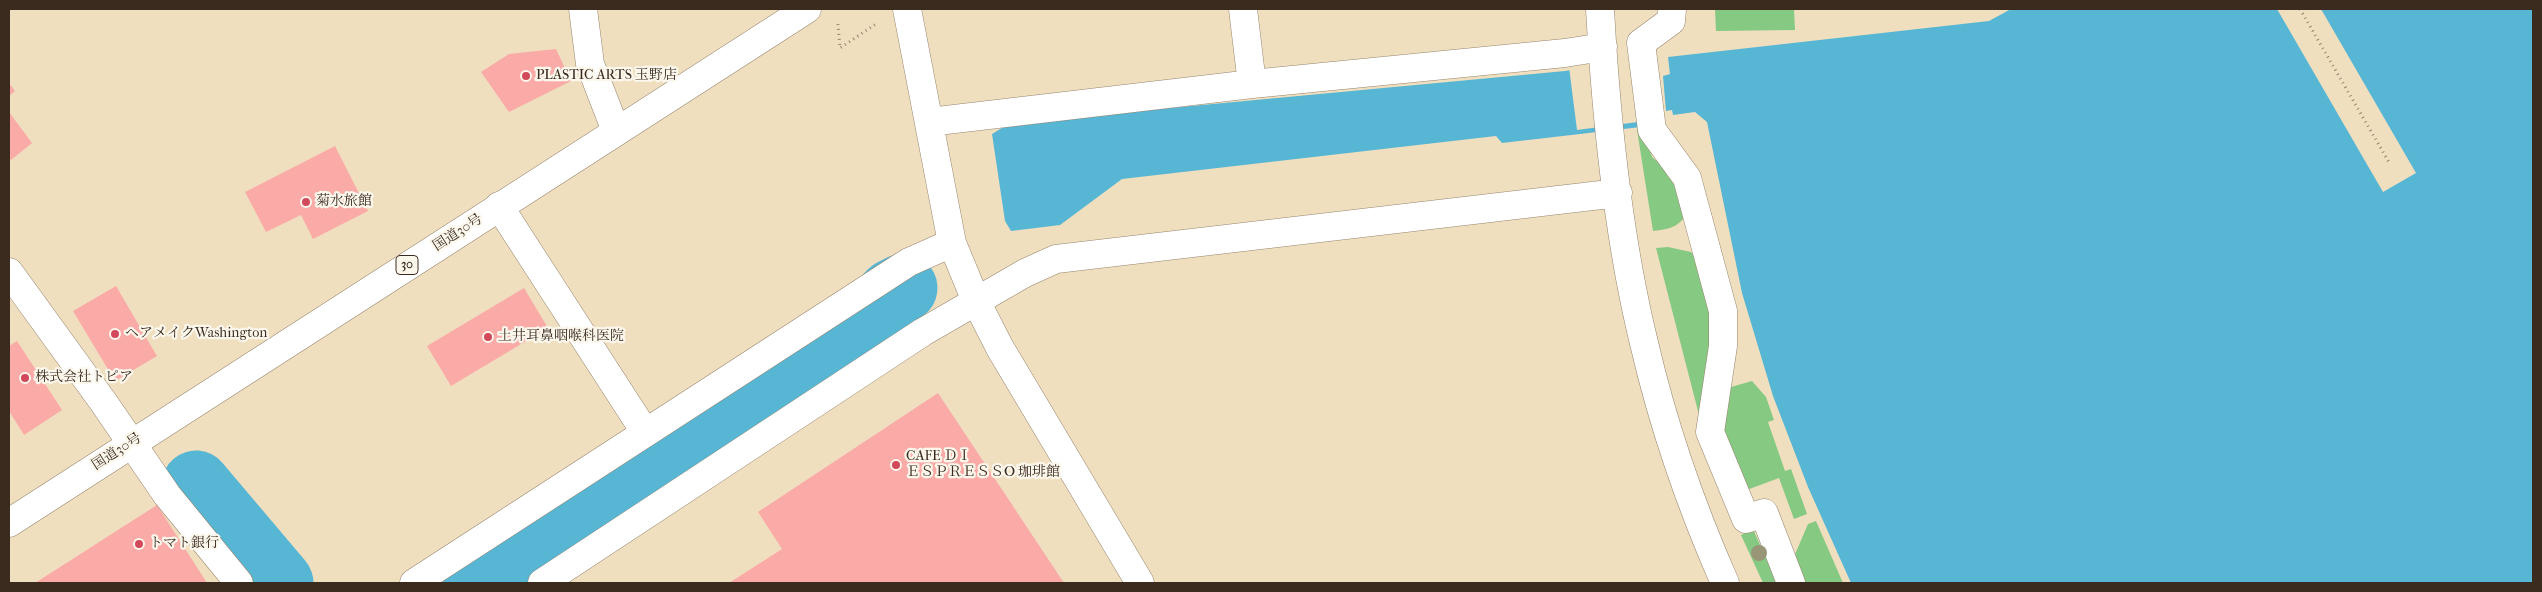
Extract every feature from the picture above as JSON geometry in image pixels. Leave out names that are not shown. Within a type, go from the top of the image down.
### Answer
[{"type":"main road","points":[[583,9],[590,64],[616,132]]},
{"type":"main road","name":"国道30号","points":[[9,523],[807,9]]},
{"type":"main road","points":[[907,9],[952,243],[976,301],[1000,348],[1140,583]]},
{"type":"main road","points":[[1243,9],[1252,84]]},
{"type":"main road","points":[[1600,9],[1602,54],[1631,286],[1644,344],[1668,429],[1692,501],[1725,583]]},
{"type":"main road","points":[[1672,9],[1671,21],[1641,43],[1652,130],[1687,178],[1723,311],[1723,346],[1710,432],[1746,519],[1764,513],[1791,583]]},
{"type":"main road","points":[[929,122],[1252,84],[1565,53],[1602,54]]},
{"type":"main road","points":[[542,583],[923,332],[976,301],[1056,259],[1618,193]]},
{"type":"main road","points":[[499,206],[645,432]]},
{"type":"main road","points":[[414,583],[909,262],[952,243]]},
{"type":"main road","points":[[9,272],[132,443],[167,495],[231,581]]},
{"type":"path","points":[[2300,9],[2390,164]]},
{"type":"path","points":[[838,18],[840,48],[877,23]]},
{"type":"green space","points":[[1715,9],[1794,9],[1795,30],[1716,31]]},
{"type":"green space","points":[[1645,129],[1652,157],[1681,183],[1689,211],[1678,224],[1653,231],[1637,130]]},
{"type":"green space","points":[[1668,247],[1691,252],[1703,267],[1712,326],[1699,415],[1656,248]]},
{"type":"green space","points":[[1752,381],[1766,397],[1774,420],[1768,422],[1785,471],[1791,469],[1807,514],[1794,519],[1779,478],[1744,491],[1720,424],[1731,387]]},
{"type":"green space","points":[[1816,521],[1843,583],[1802,583],[1793,559],[1808,524]]},
{"type":"green space","points":[[1753,529],[1777,583],[1763,583],[1741,535]]},
{"type":"water","points":[[2011,9],[2533,9],[2533,583],[1851,583],[1808,487],[1773,396],[1742,293],[1707,122],[1695,112],[1673,115],[1672,110],[1666,111],[1663,76],[1670,74],[1668,57],[1989,21]]},
{"type":"water","points":[[1650,57],[1658,125],[1502,143],[1496,136],[1122,179],[1060,225],[1011,231],[1005,221],[992,134],[1010,123],[1565,71]]},
{"type":"pier","points":[[2277,9],[2321,9],[2416,173],[2383,192]]},
{"type":"pier","points":[[1631,58],[1638,122],[1577,130],[1569,67]]},
{"type":"building","name":"PLASTIC ARTS 玉野店","points":[[556,49],[571,81],[509,112],[481,72],[509,54]]},
{"type":"building","points":[[9,83],[15,91],[9,96]]},
{"type":"building","points":[[9,112],[32,143],[11,160],[9,157]]},
{"type":"building","name":"菊水旅館","points":[[335,146],[368,211],[313,239],[301,215],[266,232],[245,192]]},
{"type":"building","name":"ヘアメイクWashington","points":[[116,286],[157,356],[115,381],[73,311]]},
{"type":"building","name":"土井耳鼻咽喉科医院","points":[[524,288],[548,328],[451,386],[427,346]]},
{"type":"building","name":"株式会社トピア","points":[[17,341],[62,410],[24,435],[9,411],[9,346]]},
{"type":"building","points":[[938,393],[1064,583],[729,583],[782,549],[758,512]]},
{"type":"building","name":"トマト銀行","points":[[157,505],[207,583],[35,583]]},
{"type":"waterway","points":[[467,583],[876,311],[893,293],[903,288]]},
{"type":"waterway","points":[[196,485],[279,583]]},
{"type":"place","name":"PLASTIC ARTS 玉野店","points":[[526,76]]},
{"type":"place","name":"菊水旅館","points":[[306,202]]},
{"type":"place","name":"ヘアメイクWashington","points":[[115,334]]},
{"type":"place","name":"土井耳鼻咽喉科医院","points":[[488,337]]},
{"type":"place","name":"株式会社トピア","points":[[25,378]]},
{"type":"place","name":"CAFE ＤＩ ＥＳＰＲＥＳＳO 珈琲館","points":[[896,465]]},
{"type":"place","name":"トマト銀行","points":[[139,544]]}]
